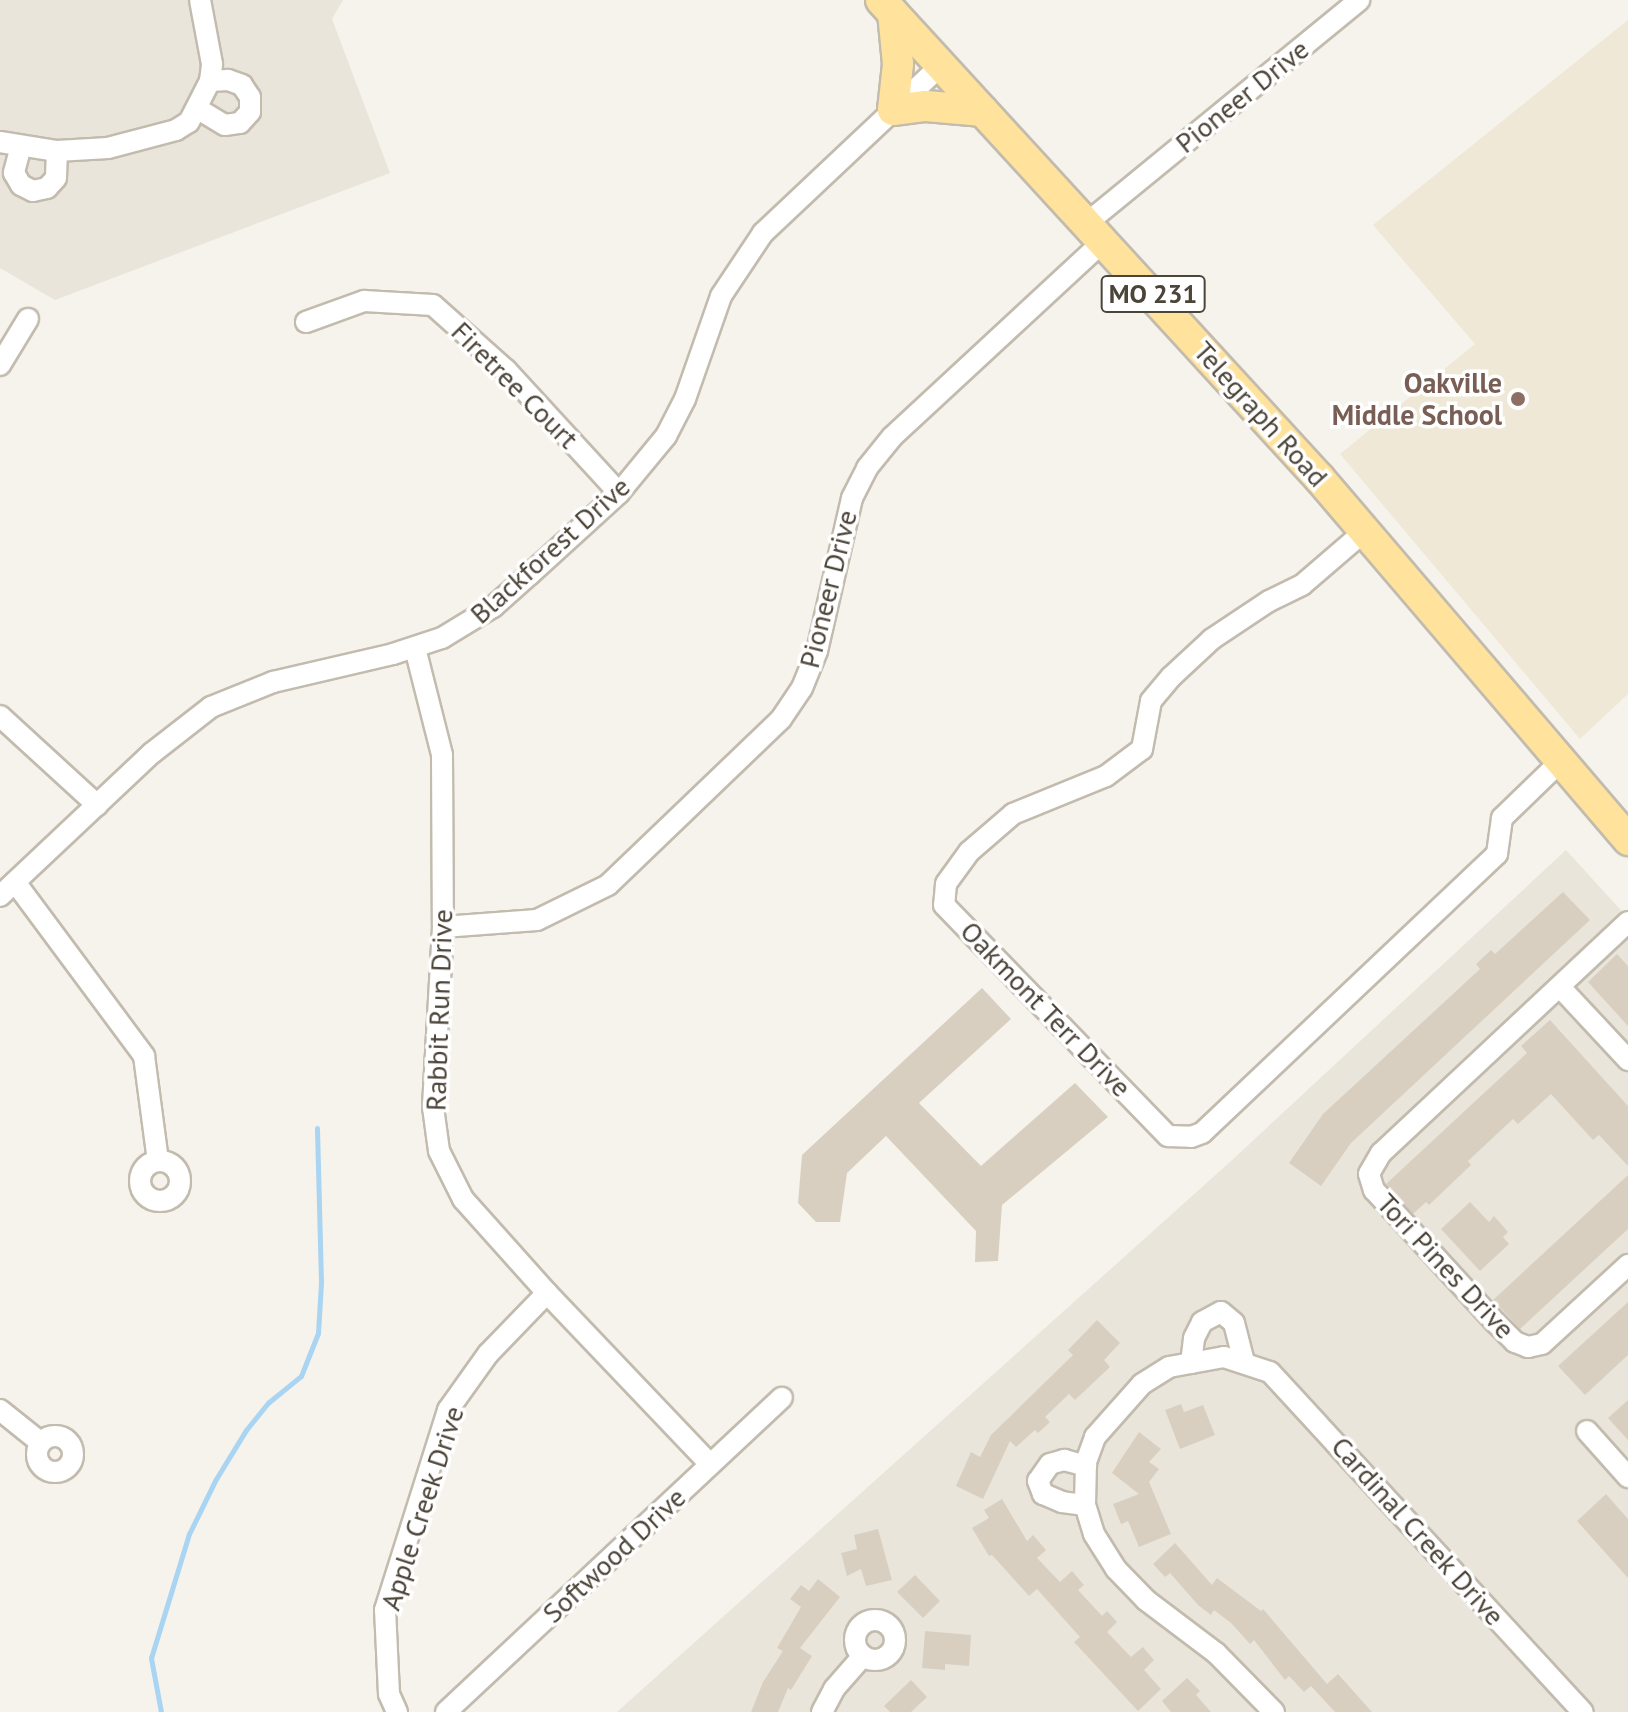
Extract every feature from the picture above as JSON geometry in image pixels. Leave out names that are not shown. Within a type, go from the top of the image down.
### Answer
[{"type":"main road","name":"Telegraph Road","points":[[887,7],[1366,530],[1628,840]]},
{"type":"main road","points":[[887,7],[898,64],[893,110],[926,106],[983,111]]},
{"type":"street","points":[[0,142],[57,151],[108,148],[176,130],[189,122],[210,81],[211,48],[200,0]]},
{"type":"street","name":"Pioneer Drive","points":[[443,927],[537,920],[608,885],[781,719],[802,688],[817,651],[852,498],[867,468],[892,437],[1095,232],[1359,0]]},
{"type":"street","name":"Blackforest Drive","points":[[7,889],[183,725],[211,707],[273,682],[415,648],[466,626],[493,607],[619,493],[666,436],[685,399],[721,296],[739,263],[785,210],[941,65]]},
{"type":"street","points":[[198,109],[225,125],[240,123],[250,112],[250,97],[242,85],[228,80],[210,81]]},
{"type":"street","points":[[21,146],[14,173],[21,185],[33,191],[47,188],[56,178],[57,151]]},
{"type":"street","name":"Firetree Court","points":[[306,322],[364,301],[433,305],[506,370],[619,493]]},
{"type":"street","points":[[0,365],[28,319]]},
{"type":"street","name":"Oakmont Terr Drive","points":[[1366,530],[1302,585],[1212,639],[1171,677],[1151,701],[1142,749],[1106,776],[1013,814],[969,852],[946,884],[944,905],[1168,1136],[1191,1137],[1202,1133],[1497,854],[1502,818],[1560,762]]},
{"type":"street","name":"Rabbit Run Drive","points":[[415,648],[442,755],[443,927],[433,1107],[439,1151],[463,1199],[547,1293],[710,1464]]},
{"type":"street","points":[[0,716],[97,805]]},
{"type":"street","points":[[7,889],[144,1056],[158,1161]]},
{"type":"street","name":"Tori Pines Drive","points":[[1628,922],[1381,1153],[1373,1162],[1370,1182],[1496,1323],[1515,1342],[1528,1347],[1542,1344],[1628,1265]]},
{"type":"street","points":[[1560,987],[1628,1060]]},
{"type":"street","name":"Apple Creek Drive","points":[[395,1711],[389,1694],[385,1610],[448,1410],[488,1354],[547,1293]]},
{"type":"street","points":[[1191,1363],[1194,1338],[1202,1322],[1221,1312],[1234,1323],[1244,1362]]},
{"type":"street","name":"Cardinal Creek Drive","points":[[1274,1712],[1216,1653],[1146,1600],[1116,1569],[1094,1534],[1085,1505],[1086,1466],[1095,1437],[1115,1410],[1142,1384],[1169,1367],[1224,1357],[1270,1372],[1583,1712]]},
{"type":"street","name":"Softwood Drive","points":[[446,1712],[782,1398]]},
{"type":"street","points":[[0,1410],[40,1442]]},
{"type":"street","points":[[1587,1431],[1628,1477]]},
{"type":"street","points":[[1085,1505],[1062,1502],[1043,1494],[1038,1481],[1050,1464],[1064,1460],[1086,1466]]},
{"type":"street","points":[[822,1712],[834,1689],[863,1656]]},
{"type":"shaded area","points":[[0,0],[343,0],[332,19],[390,173],[55,300],[0,268]]},
{"type":"shaded area","name":"Oakville Middle School","points":[[1628,20],[1628,694],[1580,739],[1340,454],[1475,344],[1373,225]]},
{"type":"shaded area","points":[[1566,850],[1628,918],[1628,1712],[617,1712],[1230,1162]]},
{"type":"building","points":[[1563,892],[1590,920],[1351,1143],[1321,1186],[1289,1163],[1323,1114],[1480,969],[1476,964],[1491,950],[1495,954]]},
{"type":"building","points":[[1617,954],[1628,966],[1628,1026],[1588,982]]},
{"type":"building","points":[[982,988],[1011,1019],[919,1103],[981,1166],[1075,1083],[1108,1117],[1002,1205],[998,1261],[975,1262],[976,1231],[886,1136],[847,1173],[840,1222],[816,1222],[798,1203],[802,1155]]},
{"type":"building","points":[[1550,1020],[1628,1106],[1628,1166],[1599,1135],[1593,1140],[1551,1094],[1518,1124],[1513,1119],[1468,1161],[1471,1165],[1429,1205],[1426,1202],[1413,1214],[1386,1184],[1527,1053],[1521,1046]]},
{"type":"building","points":[[1628,1175],[1628,1229],[1520,1329],[1493,1300]]},
{"type":"building","points":[[1470,1202],[1489,1222],[1494,1216],[1508,1232],[1503,1237],[1509,1244],[1480,1271],[1441,1229]]},
{"type":"building","points":[[1628,1302],[1628,1355],[1585,1395],[1558,1366]]},
{"type":"building","points":[[1097,1320],[1120,1343],[1104,1360],[1110,1367],[1075,1400],[1069,1394],[1045,1417],[1050,1422],[1038,1433],[1035,1430],[1016,1447],[1010,1441],[983,1499],[956,1486],[971,1452],[980,1457],[991,1435],[1073,1355],[1068,1350]]},
{"type":"building","points":[[1628,1400],[1628,1440],[1608,1418]]},
{"type":"building","points":[[1181,1404],[1184,1412],[1203,1405],[1215,1435],[1180,1449],[1165,1410]]},
{"type":"building","points":[[1139,1432],[1161,1449],[1149,1462],[1159,1469],[1149,1482],[1171,1534],[1139,1547],[1128,1521],[1121,1524],[1113,1504],[1139,1494],[1112,1473]]},
{"type":"building","points":[[1606,1494],[1628,1519],[1628,1578],[1577,1521]]},
{"type":"building","points":[[1002,1499],[1027,1541],[1033,1535],[1046,1550],[1037,1558],[1060,1582],[1072,1571],[1084,1585],[1078,1590],[1102,1616],[1107,1611],[1117,1622],[1107,1632],[1131,1657],[1143,1647],[1154,1660],[1144,1670],[1161,1689],[1138,1711],[1074,1642],[1080,1637],[1037,1589],[1029,1596],[992,1555],[989,1556],[972,1528],[989,1518],[984,1510]]},
{"type":"building","points":[[878,1529],[892,1580],[866,1586],[861,1569],[847,1576],[841,1553],[857,1549],[854,1535]]},
{"type":"building","points":[[1175,1543],[1212,1585],[1217,1578],[1261,1611],[1263,1609],[1327,1684],[1338,1674],[1372,1712],[1335,1712],[1311,1686],[1304,1692],[1289,1676],[1285,1680],[1254,1640],[1250,1644],[1214,1610],[1211,1615],[1170,1573],[1165,1577],[1153,1564]]},
{"type":"building","points":[[915,1575],[940,1601],[923,1618],[897,1592]]},
{"type":"building","points":[[818,1579],[840,1597],[800,1648],[812,1656],[791,1690],[788,1688],[778,1712],[751,1712],[763,1682],[783,1651],[777,1648],[801,1607],[790,1599],[801,1585],[809,1591]]},
{"type":"building","points":[[925,1631],[971,1635],[969,1666],[945,1664],[945,1670],[922,1668]]},
{"type":"building","points":[[1187,1678],[1200,1691],[1196,1695],[1211,1712],[1171,1712],[1162,1701]]},
{"type":"building","points":[[911,1680],[927,1697],[911,1712],[890,1712],[884,1706]]},
{"type":"waterway","points":[[161,1712],[151,1658],[189,1534],[216,1479],[246,1430],[269,1402],[301,1376],[318,1333],[321,1282],[317,1128]]},
{"type":"place","name":"Oakville Middle School","points":[[1518,399]]}]
